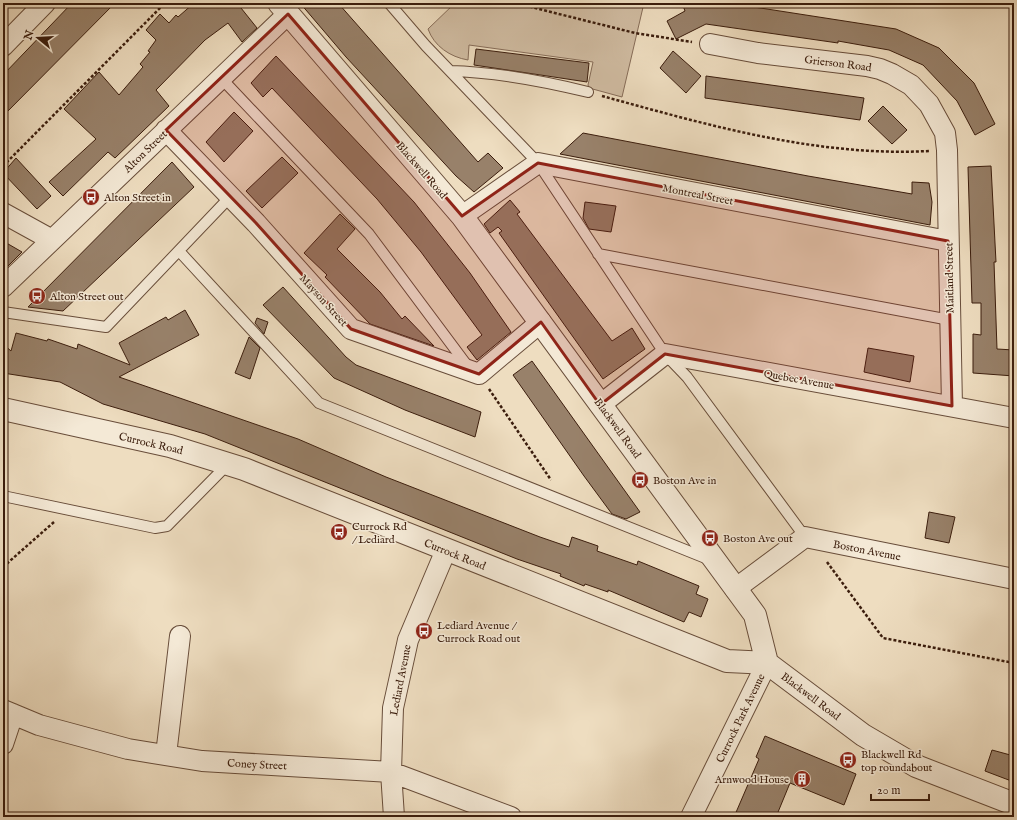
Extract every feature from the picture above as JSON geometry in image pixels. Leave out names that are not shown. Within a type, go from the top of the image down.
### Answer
[{"type":"street","points":[[3,46],[45,3]]},
{"type":"street","name":"Alton Street","points":[[3,288],[221,78],[283,8]]},
{"type":"street","name":"Blackwell Road","points":[[283,8],[462,216],[541,322],[735,590],[755,615],[767,663],[864,735],[916,766],[1014,804]]},
{"type":"street","name":"Grierson Road","points":[[710,44],[758,53],[880,69],[911,85],[929,104],[945,133],[947,150]]},
{"type":"street","name":"Mayson Street","points":[[166,130],[230,197],[351,329],[475,372]]},
{"type":"street","name":"Maitland Street","points":[[947,150],[952,406]]},
{"type":"street","points":[[462,216],[538,163]]},
{"type":"street","name":"Montreal Street","points":[[538,163],[948,241]]},
{"type":"street","points":[[3,213],[52,240]]},
{"type":"street","points":[[475,372],[541,322]]},
{"type":"street","points":[[600,404],[665,354]]},
{"type":"street","name":"Quebec Avenue","points":[[665,354],[1014,418]]},
{"type":"street","name":"Currock Road","points":[[3,409],[170,446],[228,464],[727,661],[767,663]]},
{"type":"street","points":[[735,590],[807,538]]},
{"type":"street","name":"Boston Avenue","points":[[807,538],[1014,579]]},
{"type":"street","name":"Lediard Avenue","points":[[394,817],[391,772],[393,708],[408,640],[446,550]]},
{"type":"street","points":[[166,755],[180,636]]},
{"type":"street","name":"Currock Park Avenue","points":[[691,817],[767,663]]},
{"type":"street","points":[[3,744],[8,712]]},
{"type":"street","name":"Coney Street","points":[[8,712],[39,725],[128,750],[202,761],[391,772],[511,817]]},
{"type":"lane","points":[[389,3],[426,46],[538,163],[665,354],[687,377],[807,538]]},
{"type":"lane","points":[[450,70],[551,83],[588,92]]},
{"type":"lane","points":[[221,78],[369,234],[475,372]]},
{"type":"lane","points":[[3,312],[106,327],[230,197]]},
{"type":"lane","points":[[179,251],[319,403],[714,561]]},
{"type":"lane","points":[[598,254],[950,320]]},
{"type":"lane","points":[[3,496],[156,528],[167,526],[228,464]]},
{"type":"path","points":[[3,166],[165,3]]},
{"type":"path","points":[[515,3],[635,33],[710,44]]},
{"type":"path","points":[[588,92],[705,124],[778,139],[827,147],[893,152],[947,150]]},
{"type":"path","points":[[475,372],[566,501]]},
{"type":"path","points":[[3,568],[68,510]]},
{"type":"path","points":[[807,538],[883,638],[1014,663]]},
{"type":"highlighted area","points":[[288,14],[462,216],[538,163],[948,241],[952,406],[665,354],[600,405],[541,322],[479,374],[351,329],[256,223],[166,130]]},
{"type":"shaded area","points":[[455,3],[644,3],[622,97],[589,88],[588,85],[593,62],[469,45],[468,60],[461,59],[449,53],[434,41],[428,29]]},
{"type":"building","points":[[72,3],[115,3],[3,116],[3,75]]},
{"type":"building","points":[[194,3],[237,3],[257,28],[242,42],[228,23],[205,40],[156,90],[169,106],[115,158],[108,152],[63,196],[49,182],[96,139],[64,109],[99,72],[119,95],[143,67],[140,64],[150,52],[148,51],[156,40],[146,30],[160,14],[169,23],[176,15],[178,17]]},
{"type":"building","points":[[300,3],[338,3],[478,162],[488,153],[503,168],[474,192],[456,176],[346,57]]},
{"type":"building","points":[[682,3],[755,3],[754,7],[896,29],[939,48],[974,83],[995,124],[975,135],[957,101],[923,65],[889,50],[838,41],[838,43],[706,24],[676,39],[667,21],[685,11]]},
{"type":"building","points":[[476,49],[589,63],[587,82],[474,65]]},
{"type":"building","points":[[673,51],[701,76],[686,93],[660,68]]},
{"type":"building","points":[[276,56],[414,202],[470,273],[511,332],[477,360],[467,347],[482,335],[421,252],[377,199],[272,88],[263,97],[251,83]]},
{"type":"building","points":[[706,76],[864,98],[860,120],[705,98]]},
{"type":"building","points":[[883,106],[907,130],[892,144],[868,121]]},
{"type":"building","points":[[234,112],[253,131],[224,162],[206,142]]},
{"type":"building","points":[[583,133],[808,176],[912,194],[912,182],[929,183],[932,202],[930,225],[560,154]]},
{"type":"building","points":[[282,157],[298,173],[262,208],[246,191]]},
{"type":"building","points":[[16,158],[51,196],[37,209],[3,173]]},
{"type":"building","points":[[172,162],[194,187],[63,311],[28,307]]},
{"type":"building","points":[[991,166],[996,262],[994,262],[997,349],[1014,350],[1014,376],[973,373],[973,334],[981,335],[981,303],[972,303],[968,167]]},
{"type":"building","points":[[510,200],[520,212],[517,214],[612,341],[632,328],[645,349],[603,379],[499,233],[502,231],[498,227],[490,233],[484,224]]},
{"type":"building","points":[[585,202],[616,206],[611,232],[589,229],[583,218]]},
{"type":"building","points":[[340,214],[355,229],[337,249],[380,292],[402,319],[405,316],[434,346],[370,324],[325,277],[327,275],[304,253]]},
{"type":"building","points":[[3,241],[22,252],[3,271]]},
{"type":"building","points":[[283,287],[346,357],[356,365],[481,412],[475,437],[405,410],[334,378],[263,305]]},
{"type":"building","points":[[185,310],[199,335],[119,377],[298,439],[386,477],[540,537],[569,547],[572,537],[598,546],[597,551],[637,565],[638,561],[699,586],[696,594],[708,599],[701,617],[689,612],[684,622],[608,590],[608,592],[585,584],[584,586],[560,576],[561,574],[517,559],[205,434],[103,404],[60,382],[3,373],[3,344],[11,351],[16,333],[47,341],[48,339],[77,349],[78,344],[130,365],[119,343],[166,317],[168,320]]},
{"type":"building","points":[[257,318],[268,322],[264,334],[255,323]]},
{"type":"building","points":[[249,337],[260,348],[250,379],[235,373]]},
{"type":"building","points":[[868,348],[914,356],[910,382],[864,372]]},
{"type":"building","points":[[532,361],[640,512],[626,519],[612,514],[584,476],[513,375]]},
{"type":"building","points":[[929,512],[955,517],[949,543],[925,538]]},
{"type":"building","name":"Arnwood House","points":[[765,736],[856,774],[844,805],[790,783],[776,817],[734,817],[759,759],[756,757]]},
{"type":"building","points":[[992,750],[1014,756],[1014,782],[985,771]]},
{"type":"place","name":"Alton Street in","points":[[91,197]]},
{"type":"place","name":"Alton Street out","points":[[37,296]]},
{"type":"place","name":"Boston Ave in","points":[[640,480]]},
{"type":"place","name":"Currock Rd / Lediard","points":[[339,532]]},
{"type":"place","name":"Boston Ave out","points":[[710,538]]},
{"type":"place","name":"Lediard Avenue / Currock Road out","points":[[424,631]]},
{"type":"place","name":"Blackwell Rd top roundabout","points":[[848,760]]},
{"type":"place","name":"Arnwood House","points":[[802,779]]}]
